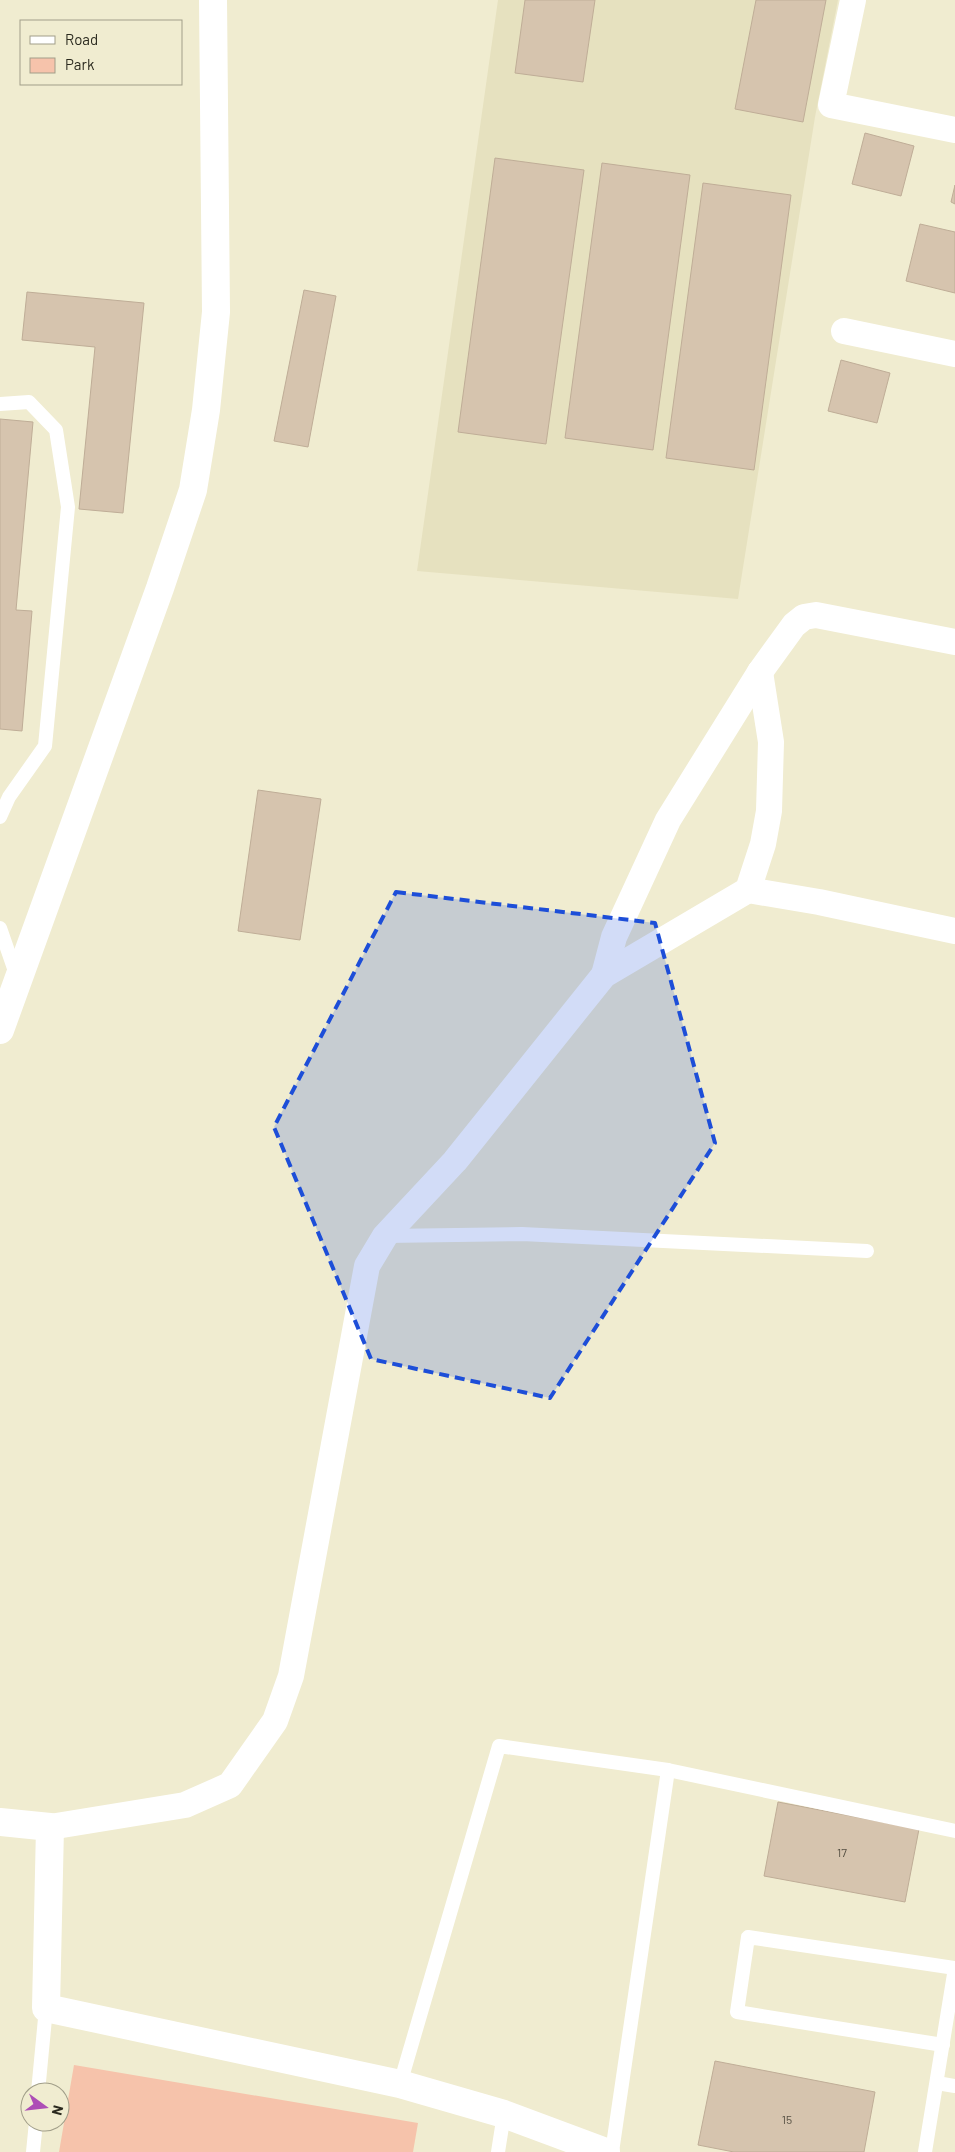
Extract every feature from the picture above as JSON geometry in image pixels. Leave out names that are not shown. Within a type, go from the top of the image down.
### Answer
[{"type":"street","points":[[0,1030],[160,588],[193,490],[206,410],[216,312],[213,0]]},
{"type":"street","points":[[854,0],[831,105],[955,130]]},
{"type":"street","points":[[844,331],[955,354]]},
{"type":"street","points":[[604,975],[614,937],[668,820],[760,672],[794,625],[804,617],[816,615],[955,642]]},
{"type":"street","points":[[748,890],[763,844],[769,811],[771,742],[760,672]]},
{"type":"street","points":[[0,1822],[50,1827],[185,1805],[230,1785],[275,1721],[291,1676],[367,1266],[385,1236],[455,1162],[604,975],[748,890],[819,902],[955,931]]},
{"type":"street","points":[[50,1827],[46,2008],[400,2084],[504,2114],[606,2152]]},
{"type":"lane","points":[[0,404],[29,402],[56,430],[68,507],[45,746],[9,797],[0,817]]},
{"type":"lane","points":[[0,928],[18,980]]},
{"type":"lane","points":[[385,1236],[522,1234],[868,1251]]},
{"type":"lane","points":[[400,2084],[499,1746],[668,1770],[955,1831]]},
{"type":"lane","points":[[612,2152],[668,1770]]},
{"type":"lane","points":[[925,2152],[943,2045],[953,2003],[955,1968],[748,1937],[737,2012],[943,2045]]},
{"type":"lane","points":[[39,2082],[46,2008]]},
{"type":"lane","points":[[937,2083],[955,2086]]},
{"type":"lane","points":[[498,2152],[504,2114]]},
{"type":"lane","points":[[33,2152],[35,2132]]},
{"type":"highlighted area","points":[[396,892],[655,923],[715,1143],[550,1398],[371,1359],[274,1127]]},
{"type":"shaded area","points":[[498,0],[838,0],[815,117],[738,599],[417,571]]},
{"type":"green space","points":[[74,2065],[418,2123],[413,2152],[59,2152],[62,2132],[70,2132],[70,2088]]},
{"type":"building","points":[[525,0],[595,0],[583,82],[515,73]]},
{"type":"building","points":[[756,0],[826,0],[803,122],[735,109]]},
{"type":"building","points":[[865,133],[914,146],[901,196],[852,184]]},
{"type":"building","points":[[495,158],[584,170],[546,444],[458,432]]},
{"type":"building","points":[[602,163],[690,175],[653,450],[565,438]]},
{"type":"building","points":[[703,183],[791,195],[754,470],[666,458]]},
{"type":"building","points":[[955,185],[955,204],[951,202]]},
{"type":"building","points":[[920,224],[955,232],[955,293],[906,281]]},
{"type":"building","points":[[304,290],[336,296],[308,447],[274,441]]},
{"type":"building","points":[[27,292],[144,303],[123,513],[79,509],[95,347],[22,340]]},
{"type":"building","points":[[841,360],[890,373],[877,423],[828,411]]},
{"type":"building","points":[[0,419],[33,422],[16,610],[32,611],[22,731],[0,729]]},
{"type":"building","points":[[258,790],[321,799],[300,940],[238,931]]},
{"type":"building","points":[[778,1802],[919,1829],[905,1902],[764,1876]]},
{"type":"building","points":[[715,2061],[875,2092],[864,2152],[734,2152],[698,2145]]}]
